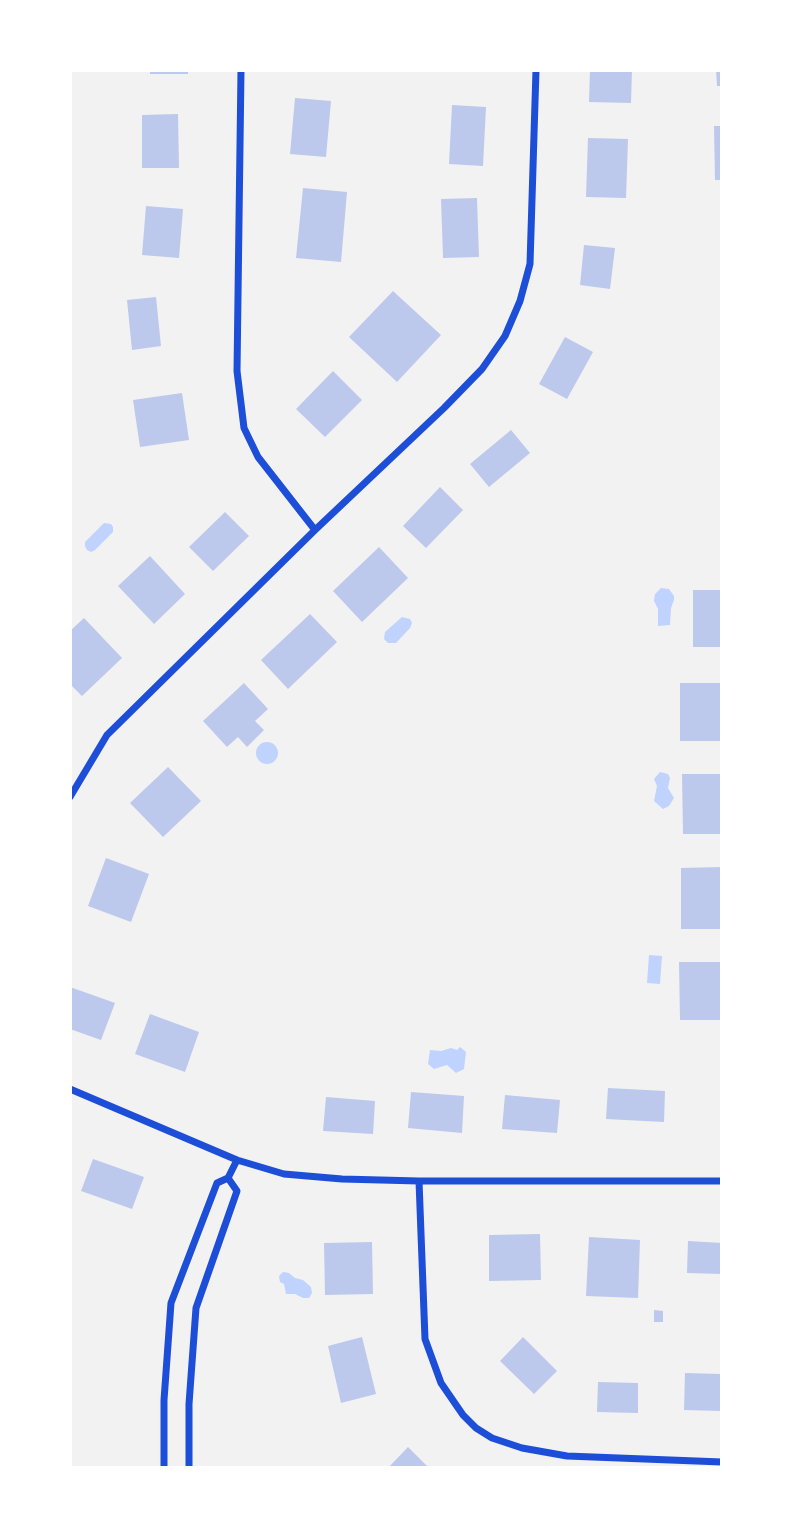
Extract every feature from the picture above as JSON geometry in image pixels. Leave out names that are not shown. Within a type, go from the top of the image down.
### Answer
[{"type":"street","points":[[241,70],[237,371],[244,428],[258,457],[315,530]]},
{"type":"street","points":[[70,797],[107,735],[315,530],[444,408],[482,369],[505,336],[520,301],[530,264],[536,70]]},
{"type":"street","points":[[70,1089],[237,1160],[284,1174],[419,1181],[722,1181]]},
{"type":"street","points":[[164,1468],[164,1399],[171,1303],[217,1183],[228,1178],[237,1160]]},
{"type":"street","points":[[189,1468],[190,1404],[197,1308],[237,1191],[228,1178]]},
{"type":"street","points":[[419,1181],[425,1339],[441,1383],[463,1415],[476,1428],[492,1438],[522,1448],[567,1456],[722,1462]]},
{"type":"water","points":[[104,523],[111,524],[113,532],[95,550],[87,550],[85,542]]},
{"type":"water","points":[[661,588],[669,589],[674,600],[670,625],[658,626],[658,609],[654,601],[655,594]]},
{"type":"water","points":[[402,617],[410,619],[410,628],[396,643],[388,643],[384,639],[385,632]]},
{"type":"water","points":[[267,742],[277,749],[278,753],[271,763],[267,764],[257,757],[256,753],[263,743]]},
{"type":"water","points":[[660,772],[668,774],[668,788],[674,798],[669,806],[663,809],[654,801],[657,786],[654,779]]},
{"type":"water","points":[[649,955],[662,956],[660,984],[647,983]]},
{"type":"water","points":[[460,1047],[466,1052],[464,1069],[456,1073],[447,1065],[434,1069],[428,1064],[430,1050],[457,1050]]},
{"type":"water","points":[[283,1272],[303,1280],[311,1287],[309,1298],[286,1294],[279,1276]]},
{"type":"building","points":[[150,70],[188,70],[188,74],[150,74]]},
{"type":"building","points":[[590,70],[632,70],[631,103],[589,102]]},
{"type":"building","points":[[716,70],[722,70],[722,86],[717,86]]},
{"type":"building","points":[[295,98],[331,101],[326,157],[290,154]]},
{"type":"building","points":[[452,105],[486,107],[483,166],[449,164]]},
{"type":"building","points":[[178,114],[179,168],[142,168],[142,115]]},
{"type":"building","points":[[714,126],[722,126],[722,180],[715,180]]},
{"type":"building","points":[[588,138],[628,139],[626,198],[586,197]]},
{"type":"building","points":[[303,188],[347,192],[341,262],[296,258]]},
{"type":"building","points":[[477,198],[479,257],[443,258],[441,199]]},
{"type":"building","points":[[146,206],[183,209],[179,258],[142,255]]},
{"type":"building","points":[[584,245],[615,248],[610,289],[580,285]]},
{"type":"building","points":[[393,291],[441,335],[397,382],[349,337]]},
{"type":"building","points":[[156,297],[161,346],[132,350],[127,300]]},
{"type":"building","points":[[565,337],[593,352],[567,399],[539,384]]},
{"type":"building","points":[[333,371],[362,400],[325,437],[296,409]]},
{"type":"building","points":[[182,393],[189,440],[140,447],[133,400]]},
{"type":"building","points":[[511,430],[530,453],[489,487],[470,464]]},
{"type":"building","points":[[440,487],[463,510],[426,548],[403,526]]},
{"type":"building","points":[[225,512],[249,536],[213,571],[189,547]]},
{"type":"building","points":[[379,547],[408,578],[362,622],[333,591]]},
{"type":"building","points":[[150,556],[185,594],[154,624],[118,586]]},
{"type":"building","points":[[693,590],[722,590],[722,647],[693,647]]},
{"type":"building","points":[[310,614],[337,642],[288,689],[261,660]]},
{"type":"building","points":[[84,618],[122,658],[82,696],[70,684],[70,631]]},
{"type":"building","points":[[244,683],[268,709],[255,721],[264,730],[247,747],[238,737],[227,747],[203,721]]},
{"type":"building","points":[[680,683],[722,683],[722,741],[680,741]]},
{"type":"building","points":[[168,767],[201,801],[163,837],[130,803]]},
{"type":"building","points":[[682,774],[722,774],[722,834],[683,834]]},
{"type":"building","points":[[106,858],[149,874],[131,922],[88,906]]},
{"type":"building","points":[[722,867],[722,929],[681,929],[681,868]]},
{"type":"building","points":[[679,962],[722,962],[722,1020],[680,1020]]},
{"type":"building","points":[[70,987],[115,1003],[101,1040],[70,1029]]},
{"type":"building","points":[[150,1014],[199,1032],[185,1072],[135,1054]]},
{"type":"building","points":[[608,1088],[665,1091],[664,1122],[606,1119]]},
{"type":"building","points":[[411,1092],[464,1096],[462,1133],[408,1128]]},
{"type":"building","points":[[505,1095],[560,1100],[557,1133],[502,1129]]},
{"type":"building","points":[[326,1097],[375,1101],[373,1134],[323,1131]]},
{"type":"building","points":[[93,1159],[144,1177],[132,1209],[81,1191]]},
{"type":"building","points":[[540,1234],[541,1280],[489,1281],[489,1235]]},
{"type":"building","points":[[589,1237],[640,1240],[638,1298],[586,1296]]},
{"type":"building","points":[[688,1241],[722,1243],[722,1274],[687,1273]]},
{"type":"building","points":[[372,1242],[373,1294],[325,1295],[324,1243]]},
{"type":"building","points":[[654,1310],[663,1311],[663,1322],[654,1322]]},
{"type":"building","points":[[362,1337],[376,1394],[341,1403],[328,1346]]},
{"type":"building","points":[[523,1337],[557,1371],[534,1394],[500,1361]]},
{"type":"building","points":[[685,1373],[722,1374],[722,1411],[684,1410]]},
{"type":"building","points":[[598,1382],[638,1383],[638,1413],[597,1412]]},
{"type":"building","points":[[408,1447],[429,1468],[388,1468]]}]
